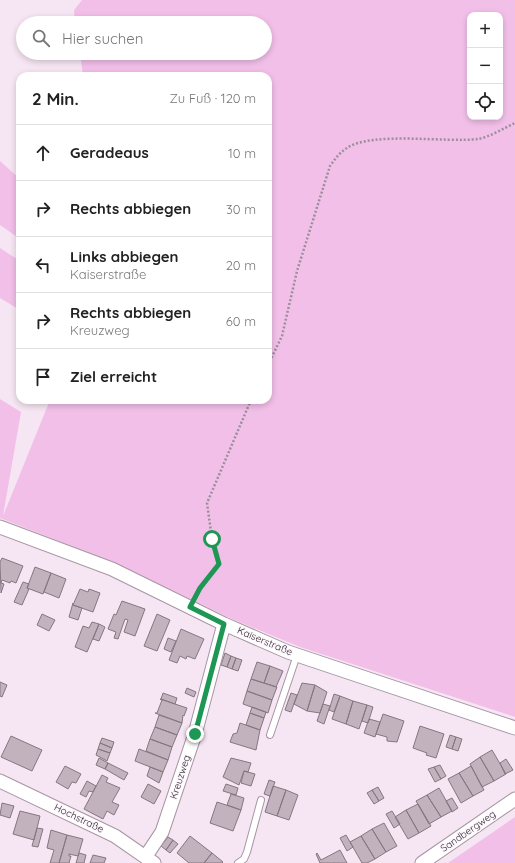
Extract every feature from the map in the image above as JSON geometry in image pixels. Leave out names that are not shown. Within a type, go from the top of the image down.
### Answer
[{"type":"street","name":"Kaiserstraße","points":[[0,527],[112,569],[224,624],[297,654],[515,728]]},
{"type":"street","name":"Kreuzweg","points":[[150,860],[162,832],[195,734],[224,624]]},
{"type":"street","name":"Hochstraße","points":[[0,781],[115,836],[150,860]]},
{"type":"street","name":"Sandbergweg","points":[[422,863],[515,799]]},
{"type":"lane","points":[[270,734],[297,654]]},
{"type":"lane","points":[[238,863],[244,860],[247,852],[261,800]]},
{"type":"path","points":[[272,357],[282,336],[297,271],[330,166],[340,153],[348,147],[368,141],[405,139],[480,139],[515,123]]},
{"type":"path","points":[[190,607],[200,588],[219,564],[212,539],[207,503],[249,404]]},
{"type":"shaded area","points":[[82,0],[515,0],[515,717],[300,647],[232,619],[117,564],[0,518],[0,399],[21,412],[3,516],[48,404],[272,404],[272,72],[82,72],[81,60],[272,60],[272,16],[74,16],[74,10]]},
{"type":"shaded area","points":[[0,161],[16,175],[16,236],[0,225]]},
{"type":"shaded area","points":[[0,248],[16,258],[16,308],[0,298]]},
{"type":"shaded area","points":[[515,817],[515,863],[448,863]]},
{"type":"building","points":[[2,558],[23,566],[16,583],[11,581],[10,583],[2,580],[1,583],[4,584],[1,593],[0,562]]},
{"type":"building","points":[[35,567],[51,573],[43,594],[27,588]]},
{"type":"building","points":[[51,573],[66,579],[59,598],[44,592]]},
{"type":"building","points":[[23,582],[29,584],[27,588],[29,589],[22,605],[14,602]]},
{"type":"building","points":[[80,589],[88,592],[89,589],[100,593],[93,612],[73,605]]},
{"type":"building","points":[[122,601],[145,609],[135,636],[124,632],[128,620],[125,619],[118,639],[114,638],[116,632],[108,629],[114,614],[116,615]]},
{"type":"building","points":[[73,603],[73,605],[82,608],[78,620],[69,617]]},
{"type":"building","points":[[42,614],[55,620],[49,631],[37,625]]},
{"type":"building","points":[[157,614],[170,620],[157,651],[144,646]]},
{"type":"building","points":[[92,622],[99,624],[87,652],[75,647],[83,626],[89,628]]},
{"type":"building","points":[[99,624],[105,627],[99,641],[93,639]]},
{"type":"building","points":[[181,629],[204,639],[195,659],[187,656],[186,659],[180,656],[177,663],[169,660]]},
{"type":"building","points":[[168,638],[176,641],[171,652],[164,649]]},
{"type":"building","points":[[225,653],[231,656],[227,667],[221,665]]},
{"type":"building","points":[[231,656],[236,658],[232,669],[227,667]]},
{"type":"building","points":[[236,658],[242,660],[238,671],[232,669]]},
{"type":"building","points":[[257,662],[270,666],[264,683],[251,679]]},
{"type":"building","points":[[270,666],[283,671],[276,687],[264,683]]},
{"type":"building","points":[[251,679],[277,687],[272,700],[247,691]]},
{"type":"building","points":[[0,682],[7,685],[2,697],[0,696]]},
{"type":"building","points":[[302,683],[315,685],[307,711],[294,704]]},
{"type":"building","points":[[315,685],[327,692],[320,713],[307,711]]},
{"type":"building","points":[[187,688],[196,692],[194,697],[185,693]]},
{"type":"building","points":[[247,691],[272,700],[268,713],[243,704]]},
{"type":"building","points":[[163,693],[177,698],[175,704],[161,699]]},
{"type":"building","points":[[291,693],[297,695],[291,712],[285,710]]},
{"type":"building","points":[[334,694],[340,696],[334,712],[329,710]]},
{"type":"building","points":[[340,696],[353,701],[346,724],[332,719]]},
{"type":"building","points":[[160,699],[187,708],[184,716],[183,715],[182,723],[155,713],[157,713],[162,700]]},
{"type":"building","points":[[353,701],[367,705],[359,729],[346,724]]},
{"type":"building","points":[[323,704],[330,706],[324,724],[317,721]]},
{"type":"building","points":[[367,705],[373,707],[368,723],[362,721]]},
{"type":"building","points":[[252,707],[266,712],[264,718],[250,713]]},
{"type":"building","points":[[250,713],[264,718],[260,730],[246,725]]},
{"type":"building","points":[[383,714],[404,721],[397,742],[387,741],[387,737],[376,734]]},
{"type":"building","points":[[159,715],[182,723],[177,735],[155,727]]},
{"type":"building","points":[[369,719],[380,722],[375,737],[364,733]]},
{"type":"building","points":[[240,723],[260,730],[256,750],[230,742],[233,734],[237,733]]},
{"type":"building","points":[[420,726],[444,734],[436,758],[426,755],[427,753],[413,748]]},
{"type":"building","points":[[155,727],[177,735],[172,747],[150,739]]},
{"type":"building","points":[[450,735],[456,737],[452,749],[446,747]]},
{"type":"building","points":[[11,736],[42,750],[32,771],[1,757]]},
{"type":"building","points":[[456,737],[462,739],[458,751],[452,749]]},
{"type":"building","points":[[102,738],[114,742],[112,748],[100,743]]},
{"type":"building","points":[[150,739],[172,747],[168,760],[146,751]]},
{"type":"building","points":[[100,743],[112,748],[110,753],[98,749]]},
{"type":"building","points":[[98,749],[110,753],[107,761],[96,755]]},
{"type":"building","points":[[139,749],[168,760],[163,772],[135,761]]},
{"type":"building","points":[[492,750],[506,774],[494,781],[480,757]]},
{"type":"building","points":[[480,757],[494,781],[482,787],[470,764]]},
{"type":"building","points":[[99,758],[108,763],[105,769],[96,765]]},
{"type":"building","points":[[231,758],[251,763],[248,772],[244,771],[239,785],[223,777]]},
{"type":"building","points":[[506,759],[513,770],[505,774],[500,763]]},
{"type":"building","points":[[108,763],[128,773],[124,780],[105,769]]},
{"type":"building","points":[[440,765],[446,776],[441,779],[434,767]]},
{"type":"building","points":[[65,766],[81,774],[76,783],[72,782],[68,789],[56,782]]},
{"type":"building","points":[[471,766],[484,790],[473,796],[459,773]]},
{"type":"building","points":[[150,767],[163,772],[159,783],[147,776]]},
{"type":"building","points":[[434,767],[441,779],[435,782],[428,769]]},
{"type":"building","points":[[244,771],[255,774],[251,786],[241,783]]},
{"type":"building","points":[[459,773],[473,796],[461,803],[448,779]]},
{"type":"building","points":[[102,775],[108,778],[106,782],[120,788],[112,802],[119,805],[114,815],[107,811],[103,819],[84,809]]},
{"type":"building","points":[[269,780],[275,782],[270,796],[264,794]]},
{"type":"building","points":[[87,781],[96,786],[93,792],[89,791],[86,797],[80,794]]},
{"type":"building","points":[[148,784],[161,791],[154,804],[141,797]]},
{"type":"building","points":[[226,784],[238,788],[236,795],[223,791]]},
{"type":"building","points":[[273,786],[286,790],[277,816],[265,812]]},
{"type":"building","points":[[378,787],[384,798],[379,801],[372,790]]},
{"type":"building","points":[[439,788],[452,811],[441,817],[427,795]]},
{"type":"building","points":[[286,790],[298,795],[289,820],[277,816]]},
{"type":"building","points":[[372,790],[379,801],[374,804],[367,793]]},
{"type":"building","points":[[231,794],[244,798],[241,810],[227,805]]},
{"type":"building","points":[[427,795],[441,817],[429,824],[416,801]]},
{"type":"building","points":[[452,798],[458,808],[452,812],[446,801]]},
{"type":"building","points":[[217,802],[241,810],[233,831],[210,823]]},
{"type":"building","points":[[2,803],[14,806],[10,818],[0,815]]},
{"type":"building","points":[[418,804],[431,826],[419,833],[406,810]]},
{"type":"building","points":[[406,810],[419,833],[408,839],[395,817]]},
{"type":"building","points":[[20,811],[40,816],[34,840],[13,834]]},
{"type":"building","points":[[392,811],[400,824],[394,828],[386,814]]},
{"type":"building","points":[[384,823],[397,846],[386,852],[372,829]]},
{"type":"building","points":[[37,828],[43,829],[38,847],[32,846]]},
{"type":"building","points":[[372,829],[386,852],[375,859],[361,836]]},
{"type":"building","points":[[51,830],[67,835],[59,863],[50,863],[54,850],[47,848]]},
{"type":"building","points":[[67,835],[83,839],[78,856],[69,854],[69,856],[71,856],[69,863],[59,863]]},
{"type":"building","points":[[346,835],[353,847],[347,851],[340,838]]},
{"type":"building","points":[[190,836],[212,853],[204,863],[189,863],[177,853]]},
{"type":"building","points":[[361,836],[375,859],[367,863],[362,863],[350,842]]},
{"type":"building","points":[[168,837],[173,840],[166,850],[161,846]]},
{"type":"building","points":[[173,840],[178,844],[170,853],[166,850]]},
{"type":"building","points":[[340,850],[347,863],[320,863],[316,854],[317,853],[321,860]]},
{"type":"building","points":[[79,853],[86,855],[84,863],[76,863]]},
{"type":"building","points":[[212,853],[223,862],[204,863]]},
{"type":"building","points":[[93,855],[106,858],[104,863],[90,863]]},
{"type":"route","points":[[195,734],[224,624],[190,607],[200,588],[219,564],[212,539]]}]
